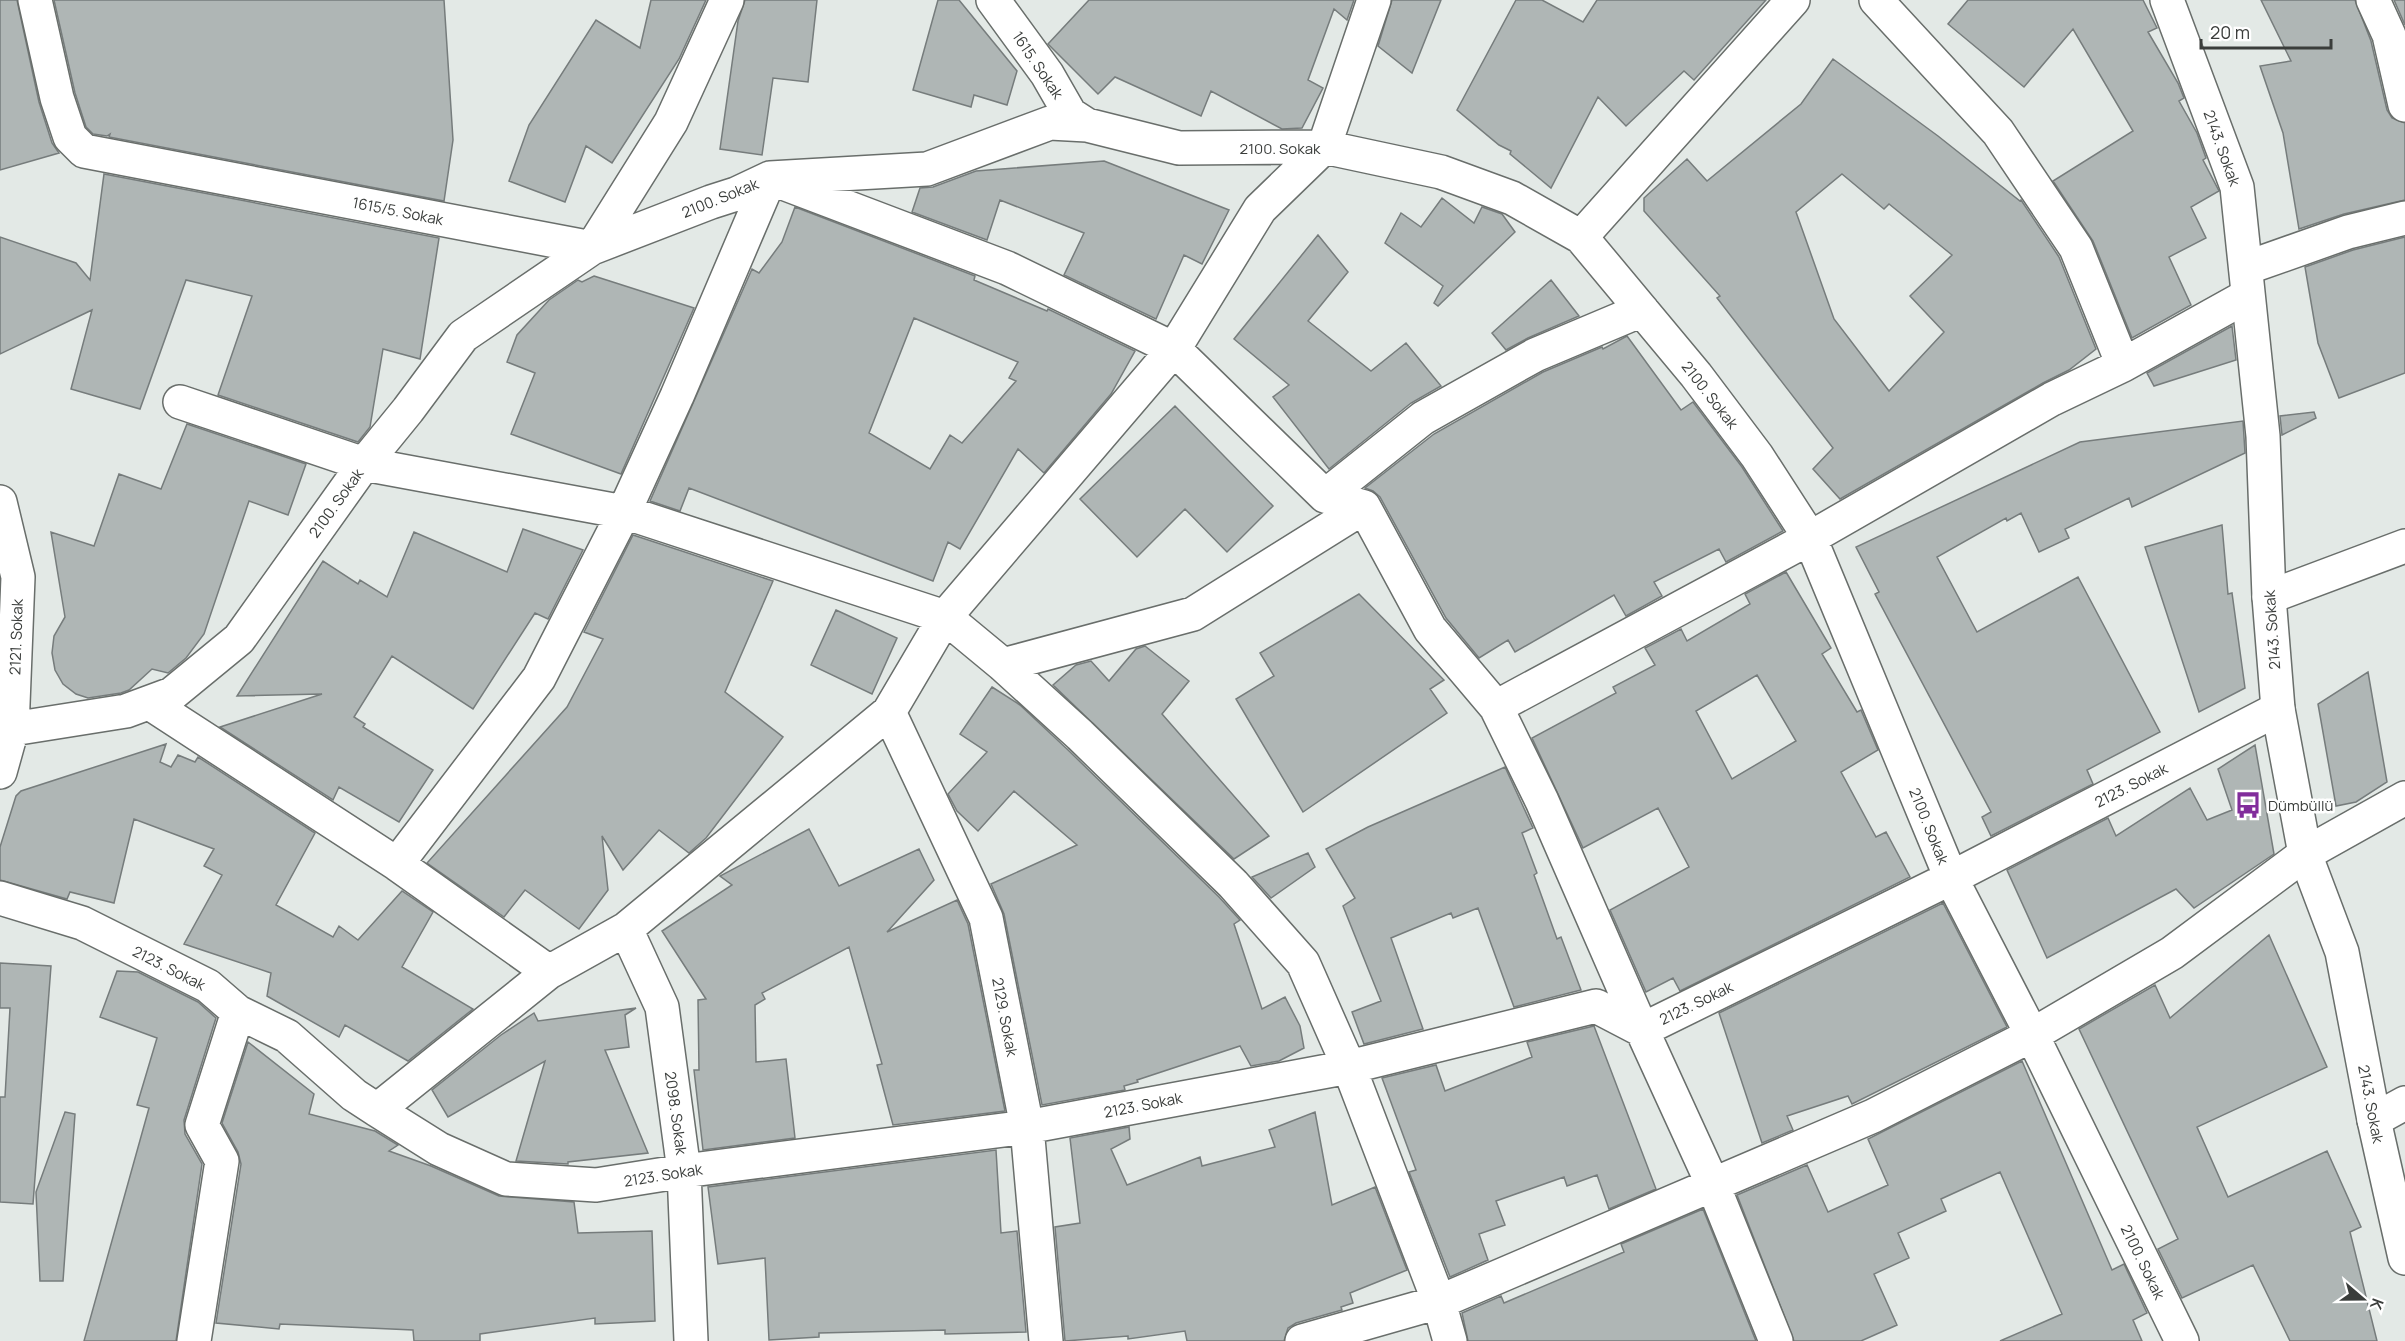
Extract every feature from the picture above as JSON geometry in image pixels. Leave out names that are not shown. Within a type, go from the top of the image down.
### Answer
[{"type":"street","name":"1615/5. Sokak","points":[[35,0],[57,98],[70,138],[84,151],[592,248]]},
{"type":"street","points":[[592,248],[671,122],[727,0]]},
{"type":"street","name":"1615. Sokak","points":[[993,0],[1047,74],[1070,114],[1087,125]]},
{"type":"street","points":[[377,1110],[549,972],[626,929],[889,712],[945,618],[1174,348],[1260,209],[1324,147],[1374,0]]},
{"type":"street","points":[[1581,237],[1793,0]]},
{"type":"street","points":[[1876,0],[1998,132],[2076,248],[2123,365]]},
{"type":"street","name":"2143. Sokak","points":[[2167,0],[2237,187],[2263,436],[2269,597],[2278,708],[2305,854],[2342,952],[2374,1120],[2405,1258]]},
{"type":"street","points":[[2373,0],[2389,35],[2405,105]]},
{"type":"street","name":"2100. Sokak","points":[[6,730],[126,711],[151,704],[172,694],[239,639],[364,464],[463,336],[592,248],[736,194],[770,178],[927,169],[1050,123],[1087,125],[1179,148],[1324,147],[1441,172],[1512,198],[1581,237],[1696,375],[1757,456],[1810,538],[1951,878],[2032,1035],[2182,1341]]},
{"type":"street","points":[[397,864],[539,678],[624,512],[677,396],[770,178],[1007,268],[1174,348],[1325,496],[1364,507],[1431,628],[1496,707],[1542,801],[1642,1030],[1713,1185],[1776,1341]]},
{"type":"street","points":[[1496,707],[1810,538],[2052,399],[2123,365],[2247,282],[2348,232],[2405,218]]},
{"type":"street","points":[[1325,496],[1423,418],[1534,355],[1642,310]]},
{"type":"street","points":[[180,402],[364,464],[624,512],[945,618],[1003,665],[1233,884],[1303,963],[1349,1067],[1439,1302],[1450,1341]]},
{"type":"street","name":"2121. Sokak","points":[[0,502],[18,577],[6,730],[0,772]]},
{"type":"street","points":[[1003,665],[1193,614],[1364,507]]},
{"type":"street","points":[[2269,597],[2405,546]]},
{"type":"street","points":[[151,704],[397,864],[549,972]]},
{"type":"street","name":"2123. Sokak","points":[[0,898],[82,923],[208,986],[238,1012],[287,1036],[354,1095],[439,1149],[506,1179],[596,1185],[684,1171],[1027,1127],[1349,1067],[1596,1006],[1642,1030],[1951,878],[2278,708]]},
{"type":"street","name":"2129. Sokak","points":[[889,712],[986,918],[1027,1127],[1046,1341]]},
{"type":"street","points":[[1302,1341],[1439,1302],[1873,1116],[2032,1035],[2172,954],[2305,854],[2405,798]]},
{"type":"street","name":"2098. Sokak","points":[[626,929],[662,1008],[684,1171],[691,1341]]},
{"type":"street","points":[[194,1341],[222,1161],[202,1125],[238,1012]]},
{"type":"street","points":[[2374,1120],[2405,1103]]},
{"type":"building","points":[[0,0],[17,0],[39,102],[52,143],[59,153],[0,170]]},
{"type":"building","points":[[54,0],[444,0],[453,140],[444,201],[109,137],[110,134],[107,136],[93,134],[86,127],[75,93]]},
{"type":"building","points":[[651,0],[706,0],[679,59],[612,163],[586,146],[565,202],[509,181],[529,125],[596,20],[640,48]]},
{"type":"building","points":[[745,0],[817,0],[808,82],[773,78],[762,155],[720,149],[738,21]]},
{"type":"building","points":[[938,0],[959,0],[1017,71],[1007,105],[974,95],[971,107],[913,90]]},
{"type":"building","points":[[1089,0],[1354,0],[1347,20],[1334,9],[1308,80],[1323,88],[1302,128],[1282,129],[1211,91],[1201,116],[1115,77],[1098,94],[1048,44]]},
{"type":"building","points":[[1392,0],[1441,0],[1412,73],[1378,46]]},
{"type":"building","points":[[1516,0],[1542,0],[1583,22],[1597,0],[1766,0],[1694,80],[1684,71],[1626,126],[1598,97],[1551,188],[1510,154],[1511,151],[1499,145],[1457,110]]},
{"type":"building","points":[[1968,0],[2143,0],[2157,28],[2148,32],[2178,83],[2184,98],[2179,101],[2197,133],[2206,158],[2203,160],[2219,191],[2191,207],[2206,238],[2169,257],[2191,305],[2132,338],[2093,241],[2053,181],[2133,131],[2073,29],[2024,87],[1948,24]]},
{"type":"building","points":[[2261,0],[2355,0],[2371,41],[2387,110],[2392,118],[2405,123],[2405,200],[2344,214],[2299,229],[2283,133],[2260,66],[2291,61]]},
{"type":"building","points":[[2394,0],[2405,0],[2405,25]]},
{"type":"building","points":[[1833,59],[2021,200],[2059,257],[2096,349],[2069,370],[1840,499],[1813,469],[1833,448],[1717,298],[1720,296],[1644,211],[1644,198],[1687,159],[1707,181],[1801,104]],"holes":[[[1842,174],[1884,209],[1889,204],[1952,255],[1910,296],[1944,332],[1889,391],[1834,319],[1796,212]]]},
{"type":"building","points":[[1104,161],[1229,210],[1202,264],[1184,255],[1156,319],[1064,275],[1084,233],[1000,200],[987,240],[912,212],[920,188],[933,187],[976,171]]},
{"type":"building","points":[[104,174],[439,238],[420,359],[383,349],[370,427],[358,442],[218,395],[252,296],[186,280],[140,409],[71,389],[92,310],[0,354],[0,237],[76,263],[90,280]]},
{"type":"building","points":[[1442,198],[1474,223],[1482,207],[1502,214],[1515,232],[1438,306],[1434,303],[1443,286],[1385,243],[1401,213],[1421,227]]},
{"type":"building","points":[[795,207],[975,276],[974,280],[1047,311],[1048,309],[1135,351],[1111,394],[1044,473],[1018,449],[960,549],[948,542],[933,581],[689,488],[680,511],[650,501],[752,269],[759,273],[782,242]],"holes":[[[914,318],[1018,362],[1009,378],[1016,381],[962,443],[950,435],[930,469],[869,433]]]},
{"type":"building","points":[[1318,235],[1348,272],[1308,321],[1371,371],[1406,343],[1441,386],[1411,403],[1329,469],[1273,397],[1289,385],[1234,339]]},
{"type":"building","points":[[2405,237],[2405,373],[2339,398],[2318,343],[2305,267],[2353,250]]},
{"type":"building","points":[[594,276],[694,308],[621,474],[511,434],[535,373],[507,362],[517,335],[549,300],[578,280],[582,282]]},
{"type":"building","points":[[1551,280],[1579,316],[1506,350],[1492,333]]},
{"type":"building","points":[[2232,326],[2236,360],[2154,386],[2147,373]]},
{"type":"building","points":[[1627,336],[1681,410],[1693,402],[1742,467],[1783,531],[1726,562],[1719,549],[1654,582],[1662,596],[1626,616],[1614,595],[1515,652],[1508,640],[1479,658],[1446,618],[1380,497],[1365,488],[1434,434],[1543,372],[1602,347],[1603,349]]},
{"type":"building","points":[[1175,406],[1273,506],[1227,552],[1185,509],[1137,557],[1080,499]]},
{"type":"building","points":[[2314,412],[2316,418],[2282,435],[2280,416]]},
{"type":"building","points":[[2243,421],[2245,453],[2132,507],[2129,498],[2065,529],[2069,538],[2039,552],[2021,513],[2007,521],[2006,518],[1937,557],[1977,632],[2078,577],[2160,732],[2087,770],[2093,784],[1991,836],[1982,817],[1991,812],[1875,594],[1879,592],[1856,547],[2080,442]]},
{"type":"building","points":[[187,424],[306,464],[288,515],[249,501],[204,634],[186,658],[168,673],[152,669],[129,690],[121,693],[88,698],[76,694],[63,684],[55,670],[52,653],[54,636],[65,617],[51,532],[94,546],[119,474],[161,489]]},
{"type":"building","points":[[2222,525],[2228,594],[2232,593],[2245,688],[2199,712],[2145,547]]},
{"type":"building","points":[[523,529],[583,550],[548,619],[535,613],[473,709],[392,656],[354,717],[365,724],[363,727],[433,770],[399,822],[339,787],[333,800],[220,727],[322,694],[237,696],[323,561],[358,584],[360,580],[387,597],[414,532],[507,572]]},
{"type":"building","points":[[633,535],[773,581],[725,692],[783,737],[706,838],[689,853],[659,830],[623,870],[602,836],[608,890],[579,929],[525,890],[504,917],[427,863],[567,707],[603,639],[584,632]]},
{"type":"building","points":[[1786,572],[1831,648],[1822,654],[1857,712],[1861,710],[1878,750],[1841,772],[1876,837],[1886,832],[1910,877],[1680,991],[1673,978],[1646,992],[1610,910],[1689,867],[1658,808],[1583,848],[1532,738],[1616,693],[1613,687],[1655,665],[1645,648],[1681,629],[1687,641],[1750,604],[1745,594]],"holes":[[[1757,675],[1796,741],[1732,779],[1696,711]]]},
{"type":"building","points":[[1359,594],[1444,680],[1430,689],[1447,713],[1303,812],[1236,699],[1274,676],[1260,653]]},
{"type":"building","points":[[836,610],[897,638],[872,694],[811,665]]},
{"type":"building","points":[[1145,646],[1189,681],[1162,714],[1269,836],[1234,859],[1053,685],[1076,665],[1091,661],[1109,681],[1136,649]]},
{"type":"building","points":[[2368,672],[2387,782],[2356,802],[2336,806],[2318,704]]},
{"type":"building","points":[[992,687],[1020,705],[1067,749],[1240,920],[1234,924],[1262,1009],[1285,997],[1300,1026],[1304,1048],[1279,1061],[1251,1066],[1240,1046],[1137,1080],[1138,1082],[1124,1086],[1125,1090],[1042,1105],[1004,914],[991,884],[1077,845],[1014,791],[978,831],[957,811],[948,794],[987,752],[960,734]]},
{"type":"building","points":[[166,744],[160,762],[171,767],[178,755],[195,762],[198,757],[315,833],[276,905],[333,937],[339,926],[358,940],[402,891],[433,912],[402,967],[473,1009],[408,1061],[345,1025],[339,1037],[267,996],[271,973],[184,944],[222,875],[204,866],[214,849],[134,819],[114,903],[70,892],[67,899],[0,880],[0,847],[16,796],[21,791]]},
{"type":"building","points":[[2255,745],[2274,854],[2194,908],[2176,889],[2047,958],[2007,870],[2108,818],[2116,836],[2190,788],[2207,820],[2232,810],[2218,769]]},
{"type":"building","points":[[1505,767],[1533,828],[1522,833],[1537,873],[1534,875],[1557,939],[1561,937],[1581,990],[1514,1007],[1478,908],[1453,918],[1451,913],[1391,938],[1423,1029],[1364,1044],[1352,1012],[1381,1001],[1343,906],[1355,898],[1326,849],[1368,827]]},
{"type":"building","points":[[809,829],[839,886],[919,849],[934,880],[887,932],[957,900],[968,924],[1005,1111],[893,1125],[877,1065],[882,1064],[849,947],[762,993],[765,999],[755,1005],[756,1062],[786,1059],[795,1138],[703,1150],[694,1070],[699,1070],[698,1000],[706,999],[662,931],[732,885],[720,876]]},
{"type":"building","points":[[1308,853],[1315,867],[1271,898],[1252,877]]},
{"type":"building","points":[[1943,903],[2007,1027],[1852,1104],[1848,1096],[1787,1116],[1793,1130],[1762,1143],[1719,1013]]},
{"type":"building","points":[[2269,935],[2327,1067],[2197,1127],[2228,1197],[2327,1151],[2361,1227],[2350,1232],[2377,1341],[2290,1341],[2253,1265],[2182,1298],[2158,1249],[2178,1239],[2079,1029],[2155,985],[2170,1018]]},
{"type":"building","points":[[0,963],[51,966],[33,1204],[0,1202],[0,1097],[5,1097],[10,1008],[0,1008]]},
{"type":"building","points":[[117,971],[138,972],[198,1002],[216,1018],[184,1120],[185,1134],[202,1164],[176,1341],[84,1341],[149,1108],[137,1105],[157,1038],[100,1017]]},
{"type":"building","points":[[636,1008],[625,1015],[629,1047],[605,1050],[648,1153],[568,1162],[568,1164],[516,1161],[545,1061],[448,1117],[432,1090],[501,1035],[534,1013],[538,1021]]},
{"type":"building","points":[[1594,1026],[1656,1189],[1609,1209],[1597,1175],[1567,1186],[1564,1177],[1496,1201],[1505,1225],[1479,1234],[1488,1260],[1450,1277],[1409,1172],[1416,1170],[1382,1078],[1436,1065],[1445,1091],[1532,1057],[1527,1042]]},
{"type":"building","points":[[248,1042],[314,1094],[309,1114],[375,1131],[398,1145],[389,1151],[431,1166],[499,1196],[574,1202],[578,1233],[652,1231],[655,1321],[595,1324],[595,1318],[480,1334],[480,1341],[414,1341],[413,1330],[280,1324],[279,1329],[216,1323],[241,1164],[238,1152],[222,1123]]},
{"type":"building","points":[[2022,1061],[2112,1270],[2124,1264],[2147,1313],[2133,1320],[2142,1341],[2000,1341],[2062,1314],[2000,1172],[1941,1199],[1946,1211],[1898,1233],[1909,1258],[1874,1274],[1897,1325],[1861,1341],[1794,1341],[1737,1195],[1807,1165],[1828,1212],[1888,1185],[1868,1139]]},
{"type":"building","points":[[65,1112],[75,1114],[63,1281],[40,1281],[36,1192]]},
{"type":"building","points":[[1315,1112],[1332,1205],[1375,1187],[1407,1270],[1350,1293],[1353,1303],[1341,1307],[1342,1310],[1296,1323],[1288,1328],[1284,1341],[1187,1341],[1185,1331],[1128,1339],[1128,1336],[1065,1341],[1055,1227],[1080,1223],[1070,1138],[1129,1127],[1130,1139],[1111,1149],[1127,1185],[1200,1157],[1202,1166],[1275,1147],[1269,1130]]},
{"type":"building","points":[[996,1150],[1001,1233],[1017,1231],[1026,1332],[945,1334],[945,1330],[819,1333],[819,1337],[769,1340],[765,1258],[718,1264],[708,1187]]},
{"type":"building","points":[[1703,1209],[1756,1341],[1468,1341],[1462,1313],[1501,1296],[1504,1303],[1624,1252],[1621,1244]]},
{"type":"place","name":"Dümbüllü","points":[[2248,805]]}]
